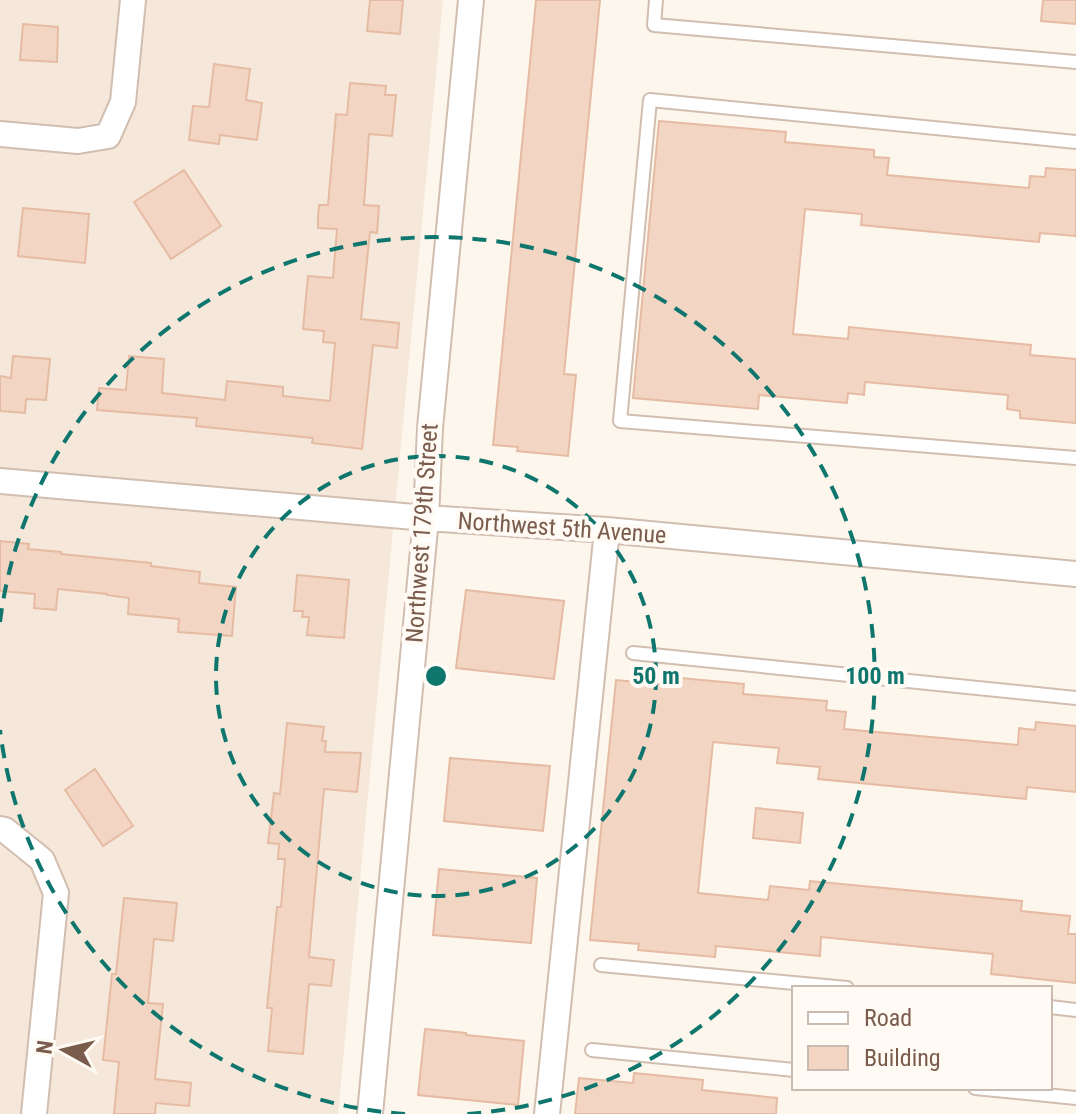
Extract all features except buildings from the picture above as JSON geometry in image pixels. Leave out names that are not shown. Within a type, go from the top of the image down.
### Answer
[{"type":"street","points":[[0,134],[78,141],[108,136],[123,102],[133,0]]},
{"type":"street","name":"Northwest 179th Street","points":[[370,1114],[471,0]]},
{"type":"street","name":"Northwest 5th Avenue","points":[[0,481],[426,518],[607,530],[1076,574]]},
{"type":"street","points":[[547,1114],[607,530]]},
{"type":"street","points":[[0,829],[42,860],[56,893],[34,1114]]},
{"type":"lane","points":[[656,0],[654,25],[1076,62]]},
{"type":"lane","points":[[1076,142],[650,100],[620,421],[1076,458]]},
{"type":"lane","points":[[633,653],[1076,698]]},
{"type":"lane","points":[[601,965],[826,986]]},
{"type":"lane","points":[[1052,1007],[1076,1010]]},
{"type":"lane","points":[[592,1050],[792,1070]]},
{"type":"lane","points":[[995,1090],[1076,1098]]},
{"type":"shaded area","points":[[0,0],[443,0],[338,1114],[0,1114]]}]
